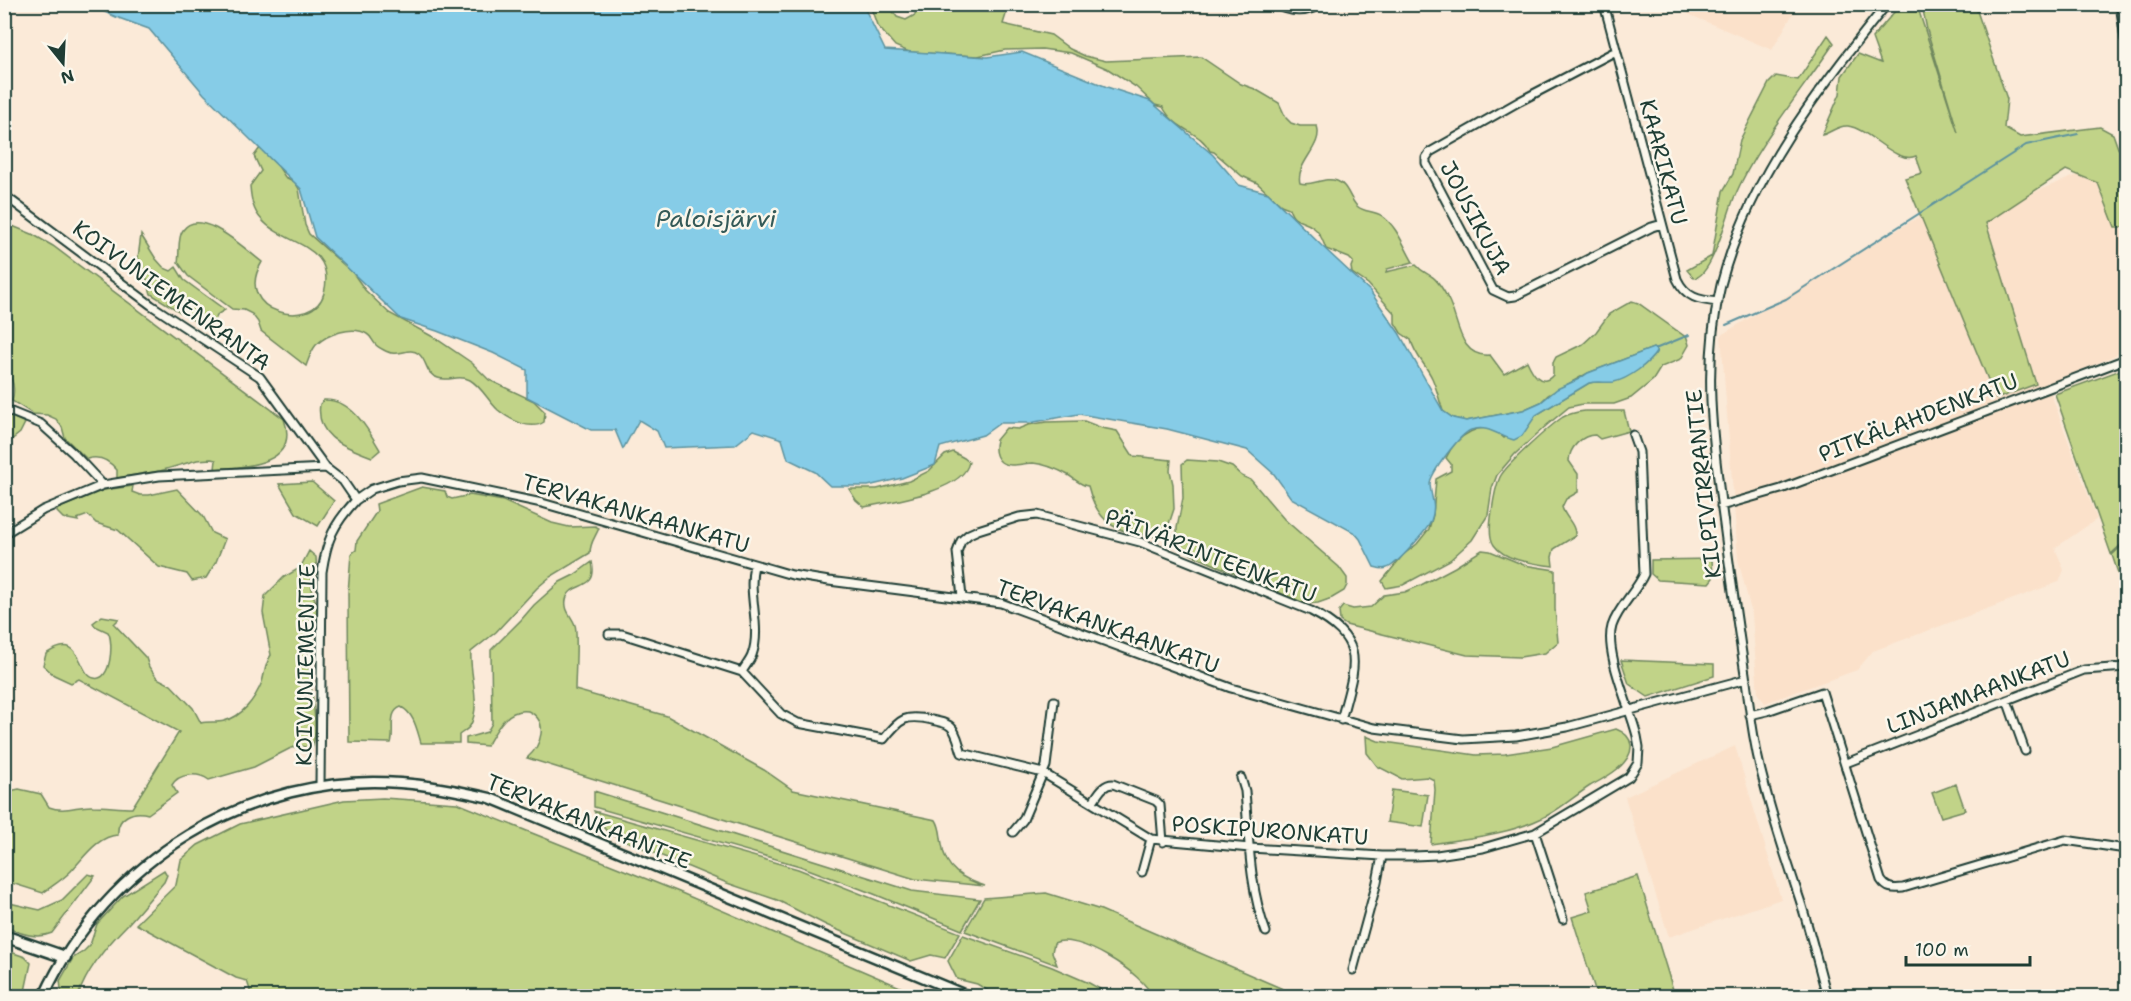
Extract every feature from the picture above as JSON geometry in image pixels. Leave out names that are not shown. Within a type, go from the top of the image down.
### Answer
[{"type":"highway","points":[[4,936],[65,957]]},
{"type":"street","points":[[1275,4],[1300,12],[1314,9],[1321,4]]},
{"type":"street","name":"KAARIKATU","points":[[1604,4],[1674,272],[1683,290],[1696,299],[1718,302]]},
{"type":"street","name":"KILPIVIRRANTIE","points":[[1827,996],[1764,783],[1750,715],[1714,455],[1709,375],[1713,328],[1726,270],[1737,238],[1765,177],[1819,93],[1887,4]]},
{"type":"street","points":[[2121,4],[2127,39]]},
{"type":"street","name":"JOUSIKUJA","points":[[1616,51],[1530,96],[1430,153],[1426,158],[1426,164],[1493,290],[1509,297],[1662,224]]},
{"type":"street","name":"KOIVUNIEMENRANTA","points":[[4,195],[151,304],[260,377],[326,468]]},
{"type":"street","name":"PITKÄLAHDENKATU","points":[[1721,506],[1781,489],[2127,358]]},
{"type":"street","points":[[4,409],[41,424],[103,485]]},
{"type":"street","name":"POSKIPURONKATU","points":[[609,634],[622,634],[742,672],[781,714],[798,723],[884,740],[898,722],[916,716],[951,727],[962,753],[1043,773],[1151,839],[1163,842],[1382,856],[1454,852],[1535,833],[1629,777],[1635,768],[1639,747],[1612,655],[1611,639],[1612,626],[1618,614],[1644,574],[1639,452],[1633,435]]},
{"type":"street","points":[[4,534],[43,510],[103,485],[159,476],[326,468],[343,481],[356,500]]},
{"type":"street","name":"TERVAKANKAANKATU","points":[[356,500],[372,489],[398,481],[422,478],[542,503],[754,565],[829,582],[1001,603],[1231,688],[1374,728],[1463,739],[1490,739],[1567,728],[1746,679]]},
{"type":"street","name":"KOIVUNIEMENTIE","points":[[320,786],[322,572],[326,547],[338,520],[356,500]]},
{"type":"street","name":"PÄIVÄRINTEENKATU","points":[[962,597],[957,552],[961,541],[969,534],[1019,517],[1029,515],[1046,517],[1140,542],[1328,620],[1348,640],[1353,652],[1353,663],[1341,720]]},
{"type":"street","points":[[742,672],[752,657],[754,646],[751,584],[754,565]]},
{"type":"street","name":"LINJAMAANKATU","points":[[1846,763],[2084,670],[2127,667]]},
{"type":"street","points":[[1750,715],[1822,692],[1881,880],[1885,886],[1892,889],[1903,888],[2065,840],[2127,849]]},
{"type":"street","points":[[2007,700],[2025,751]]},
{"type":"street","points":[[1013,832],[1023,820],[1046,766],[1053,701]]},
{"type":"street","points":[[1241,778],[1245,791],[1260,918],[1266,932]]},
{"type":"street","name":"TERVAKANKAANTIE","points":[[44,996],[65,957],[96,914],[144,866],[181,838],[201,826],[238,810],[320,786],[399,782],[490,798],[968,996]]},
{"type":"street","points":[[1092,803],[1107,784],[1113,784],[1156,801],[1162,810],[1163,842]]},
{"type":"street","points":[[1535,833],[1563,919]]},
{"type":"street","points":[[1142,872],[1151,839]]},
{"type":"street","points":[[1353,970],[1382,856]]},
{"type":"shaded area","points":[[1692,4],[1798,5],[1772,50],[1688,14]]},
{"type":"shaded area","points":[[2111,162],[2126,259],[2126,350],[2048,386],[2097,519],[2055,548],[2064,570],[2059,582],[1873,651],[1857,670],[1765,703],[1758,694],[1752,615],[1738,559],[1721,335],[1917,218],[1983,212]]},
{"type":"shaded area","points":[[1735,746],[1781,899],[1669,937],[1625,797]]},
{"type":"green space","points":[[1901,4],[1917,5],[1958,133],[1927,30],[1922,5],[1975,5],[2007,99],[2004,128],[2020,137],[2100,127],[2113,134],[2118,148],[2126,157],[2126,227],[2115,227],[2098,183],[2066,170],[1986,223],[2036,384],[1996,399],[1905,178],[1922,173],[1916,156],[1900,156],[1865,133],[1848,126],[1822,135],[1840,94],[1842,76],[1858,54],[1881,63],[1872,38]]},
{"type":"green space","points":[[870,5],[892,5],[892,10],[897,17],[906,20],[915,15],[916,5],[1009,5],[1003,24],[1051,35],[1070,49],[1085,56],[1106,61],[1201,57],[1241,84],[1279,103],[1291,123],[1300,126],[1317,126],[1317,141],[1302,168],[1300,183],[1337,181],[1344,185],[1354,203],[1360,208],[1379,214],[1387,220],[1396,231],[1413,262],[1387,269],[1386,272],[1416,265],[1433,278],[1447,296],[1466,344],[1479,354],[1490,355],[1504,374],[1527,361],[1537,377],[1541,380],[1549,379],[1553,375],[1553,363],[1556,357],[1583,344],[1596,332],[1609,314],[1632,301],[1687,338],[1689,345],[1681,359],[1661,367],[1653,380],[1631,398],[1614,404],[1583,404],[1569,407],[1515,454],[1497,475],[1492,488],[1488,515],[1472,540],[1450,560],[1403,585],[1386,588],[1382,581],[1403,555],[1417,544],[1429,529],[1433,515],[1436,479],[1451,471],[1451,464],[1446,458],[1456,442],[1471,431],[1479,429],[1496,432],[1504,438],[1529,424],[1536,415],[1589,383],[1615,381],[1628,375],[1648,361],[1657,351],[1653,348],[1588,373],[1548,395],[1541,402],[1523,410],[1466,421],[1453,418],[1443,411],[1432,378],[1411,340],[1401,333],[1395,323],[1395,314],[1368,284],[1352,273],[1353,262],[1349,258],[1326,249],[1314,228],[1293,217],[1289,208],[1281,205],[1257,183],[1242,176],[1210,151],[1206,144],[1174,121],[1163,107],[1155,105],[1136,87],[1108,69],[1071,53],[1042,49],[1005,50],[978,56],[909,52],[895,46],[877,25]]},
{"type":"green space","points":[[1828,35],[1834,43],[1755,158],[1734,198],[1713,257],[1701,275],[1694,278],[1687,270],[1712,256],[1723,191],[1733,174],[1740,140],[1769,83],[1776,76],[1798,80]]},
{"type":"green space","points":[[260,148],[278,166],[285,177],[295,182],[299,189],[305,225],[309,234],[353,273],[365,290],[389,313],[435,338],[472,363],[489,380],[534,401],[545,412],[544,422],[527,425],[514,421],[498,410],[470,380],[466,378],[442,379],[434,376],[416,352],[388,352],[377,346],[369,335],[361,331],[340,332],[321,341],[313,350],[306,366],[261,331],[252,314],[244,310],[232,309],[188,276],[178,262],[180,237],[183,230],[191,224],[200,223],[212,226],[235,240],[262,262],[255,280],[257,294],[265,305],[292,314],[306,312],[317,305],[324,293],[326,277],[323,264],[316,255],[271,228],[255,209],[250,186],[261,171],[254,156]]},
{"type":"green space","points":[[5,223],[53,246],[284,419],[287,434],[284,446],[278,454],[268,460],[242,467],[215,469],[216,460],[197,460],[160,471],[117,478],[117,470],[111,464],[100,458],[87,459],[65,438],[62,427],[56,419],[47,415],[33,414],[12,401],[12,382],[4,356]]},
{"type":"green space","points":[[141,235],[164,268],[171,271],[176,267],[184,280],[225,310],[218,314],[212,326],[206,328],[151,294],[138,258]]},
{"type":"green space","points":[[2126,368],[2126,540],[2111,554],[2055,394]]},
{"type":"green space","points":[[324,400],[343,404],[351,410],[380,450],[372,457],[343,445],[328,434],[322,426],[320,416],[320,404]]},
{"type":"green space","points":[[1624,411],[1629,431],[1600,439],[1595,435],[1585,437],[1571,451],[1569,461],[1578,474],[1578,492],[1566,499],[1562,507],[1574,528],[1575,536],[1554,549],[1553,566],[1521,561],[1499,551],[1491,539],[1490,532],[1494,497],[1500,477],[1519,455],[1557,421],[1576,412]]},
{"type":"green space","points":[[5,414],[25,423],[20,433],[5,445]]},
{"type":"green space","points":[[1084,421],[1117,431],[1133,456],[1171,460],[1174,509],[1166,533],[1159,537],[1133,533],[1113,526],[1098,511],[1088,486],[1051,467],[1033,463],[1004,464],[996,455],[996,440],[1006,428],[1018,429],[1046,422]]},
{"type":"green space","points":[[953,452],[969,462],[964,472],[954,481],[924,494],[864,507],[849,489],[877,489],[909,481],[929,471],[945,455]]},
{"type":"green space","points":[[1187,460],[1218,462],[1232,467],[1251,480],[1284,519],[1339,567],[1347,578],[1344,591],[1318,603],[1306,604],[1191,554],[1177,542],[1177,528],[1183,498],[1182,464]]},
{"type":"green space","points":[[312,482],[334,501],[318,526],[296,513],[279,484]]},
{"type":"green space","points":[[133,486],[132,492],[140,495],[177,489],[203,516],[212,533],[225,539],[216,562],[206,578],[192,581],[187,574],[159,567],[118,530],[96,523],[88,515],[77,519],[78,521],[63,518],[57,512],[57,509],[104,490]]},
{"type":"green space","points":[[422,487],[445,491],[447,497],[452,499],[470,495],[503,501],[552,523],[569,527],[595,526],[599,528],[590,553],[550,577],[496,632],[471,652],[475,709],[470,726],[459,735],[459,743],[421,743],[412,718],[401,707],[394,713],[391,743],[349,742],[348,593],[351,554],[356,550],[357,541],[377,511],[376,504]]},
{"type":"green space","points":[[2126,542],[2126,597],[2112,555]]},
{"type":"green space","points":[[1482,550],[1524,565],[1555,570],[1558,642],[1545,653],[1520,657],[1467,655],[1346,625],[1340,621],[1339,611],[1343,606],[1353,609],[1371,607],[1384,595],[1405,592],[1421,585]]},
{"type":"green space","points":[[309,551],[316,557],[317,574],[311,582],[317,615],[308,649],[315,726],[312,748],[300,746],[291,748],[254,767],[209,780],[194,775],[179,778],[172,785],[177,793],[148,814],[137,813],[127,816],[120,824],[118,835],[103,839],[67,875],[43,893],[5,881],[5,792],[19,789],[41,794],[49,807],[55,809],[87,806],[132,808],[179,732],[79,679],[71,683],[54,675],[43,665],[46,654],[58,648],[67,647],[78,655],[88,675],[100,678],[110,661],[111,644],[108,632],[93,623],[102,616],[119,619],[114,624],[146,658],[157,678],[171,685],[193,708],[201,723],[231,719],[237,716],[256,695],[271,655],[263,613],[265,596],[284,577],[300,568]]},
{"type":"green space","points":[[1712,559],[1713,578],[1709,583],[1658,580],[1651,574],[1651,560]]},
{"type":"green space","points":[[592,562],[591,578],[573,590],[566,600],[567,610],[576,629],[575,690],[667,716],[764,770],[793,790],[936,820],[944,853],[951,867],[969,880],[985,886],[915,879],[527,758],[536,747],[541,734],[539,721],[528,711],[514,713],[503,721],[487,746],[466,744],[466,738],[487,732],[492,723],[491,650],[534,605],[560,582]]},
{"type":"green space","points":[[1621,660],[1714,664],[1714,676],[1648,697],[1629,684]]},
{"type":"green space","points":[[1616,729],[1626,735],[1630,742],[1630,752],[1627,758],[1616,770],[1554,812],[1506,831],[1431,844],[1434,780],[1428,777],[1402,779],[1377,766],[1367,753],[1366,736],[1378,741],[1476,755],[1505,754],[1552,747]]},
{"type":"green space","points":[[1956,784],[1965,810],[1941,817],[1932,793]]},
{"type":"green space","points":[[1392,790],[1428,795],[1423,827],[1387,822]]},
{"type":"green space","points":[[594,791],[912,891],[980,899],[962,930],[800,866],[594,807]]},
{"type":"green space","points":[[383,798],[457,803],[679,892],[921,996],[249,996],[247,981],[236,978],[136,924],[176,885],[181,860],[198,845],[240,824],[344,800]]},
{"type":"green space","points":[[594,811],[798,869],[960,933],[945,958],[931,955],[911,961],[826,925],[777,900],[727,883],[609,834]]},
{"type":"green space","points":[[164,870],[167,875],[164,882],[98,958],[78,996],[62,996],[60,981],[73,958],[90,945],[97,924],[123,896]]},
{"type":"green space","points":[[88,874],[95,876],[52,933],[34,936],[5,927],[5,902],[40,910],[62,900]]},
{"type":"green space","points":[[1638,876],[1675,996],[1597,996],[1572,917],[1592,911],[1586,892]]},
{"type":"green space","points":[[1046,893],[1101,910],[1299,996],[1152,996],[1146,987],[1123,966],[1077,943],[1064,941],[1054,943],[1052,952],[1057,965],[965,931],[984,898]]},
{"type":"green space","points":[[963,935],[1089,983],[1100,989],[1103,996],[997,996],[977,984],[957,979],[948,961]]},
{"type":"green space","points":[[5,950],[25,957],[31,963],[24,996],[5,996]]},
{"type":"water","name":"Paloisjärvi","points":[[89,5],[863,5],[885,50],[987,57],[1022,52],[1107,87],[1150,101],[1213,155],[1239,185],[1268,193],[1370,291],[1399,333],[1443,411],[1453,418],[1466,421],[1523,410],[1541,402],[1557,389],[1588,373],[1653,348],[1657,351],[1644,366],[1625,378],[1614,382],[1589,383],[1536,415],[1522,436],[1514,440],[1483,429],[1466,433],[1446,455],[1431,479],[1434,510],[1429,525],[1404,554],[1384,569],[1374,567],[1355,533],[1291,498],[1274,474],[1247,450],[1167,429],[1079,414],[1029,423],[1000,423],[983,435],[940,447],[935,465],[902,478],[868,486],[830,486],[815,472],[788,459],[782,439],[754,430],[735,445],[664,448],[657,431],[639,420],[623,449],[615,430],[591,430],[527,397],[527,370],[493,353],[401,319],[315,237],[301,189],[204,94],[149,29]]},
{"type":"waterway","points":[[1726,325],[1786,299],[2026,145],[2078,134]]},
{"type":"waterway","points":[[1655,349],[1689,335]]}]
